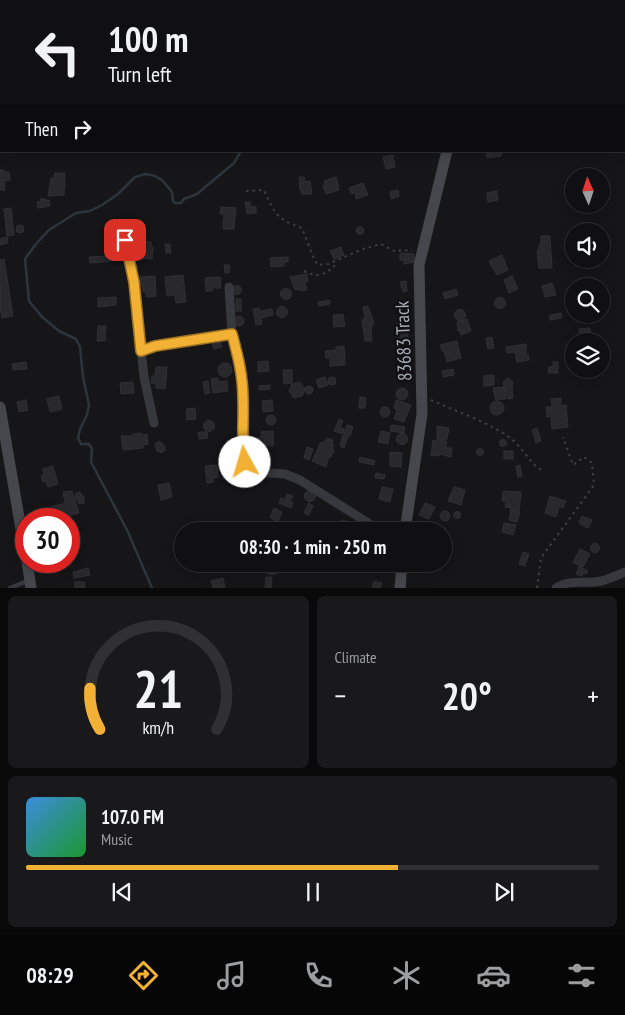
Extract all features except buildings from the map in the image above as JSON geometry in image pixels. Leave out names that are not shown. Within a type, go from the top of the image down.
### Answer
[{"type":"street","name":"83683 Track","points":[[406,522],[423,396],[418,284],[422,252],[447,152]]},
{"type":"street","points":[[125,240],[134,282],[141,351],[154,423]]},
{"type":"street","points":[[229,287],[232,334],[241,368],[244,400],[242,447],[245,462],[254,472],[285,474],[300,480],[367,522]]},
{"type":"street","points":[[141,351],[155,346],[232,334]]},
{"type":"street","points":[[0,407],[17,508]]},
{"type":"street","points":[[400,588],[401,572]]},
{"type":"street","points":[[556,588],[572,582],[603,580],[625,572]]},
{"type":"lane","points":[[10,588],[30,584]]},
{"type":"path","points":[[246,191],[264,190],[273,211],[284,222],[302,228],[318,265],[328,264],[381,244],[396,252],[401,250],[422,252]]},
{"type":"path","points":[[304,271],[314,276],[320,275],[332,268],[339,260]]},
{"type":"path","points":[[423,396],[497,430],[514,442],[534,466],[543,472]]},
{"type":"path","points":[[537,588],[541,558],[594,485],[592,462],[584,457],[572,465],[562,437]]},
{"type":"waterway","points":[[152,588],[127,530],[91,462],[92,449],[89,444],[81,444],[78,438],[89,405],[83,377],[80,347],[76,339],[59,331],[42,317],[29,301],[25,259],[49,230],[76,213],[90,211],[102,205],[118,194],[135,177],[146,174],[155,176],[162,180],[172,192],[173,201],[181,203],[184,199],[197,194],[234,163],[240,152]]},
{"type":"route","points":[[125,240],[134,282],[141,351],[155,346],[232,334],[241,368],[244,400],[242,447],[245,462]]}]
